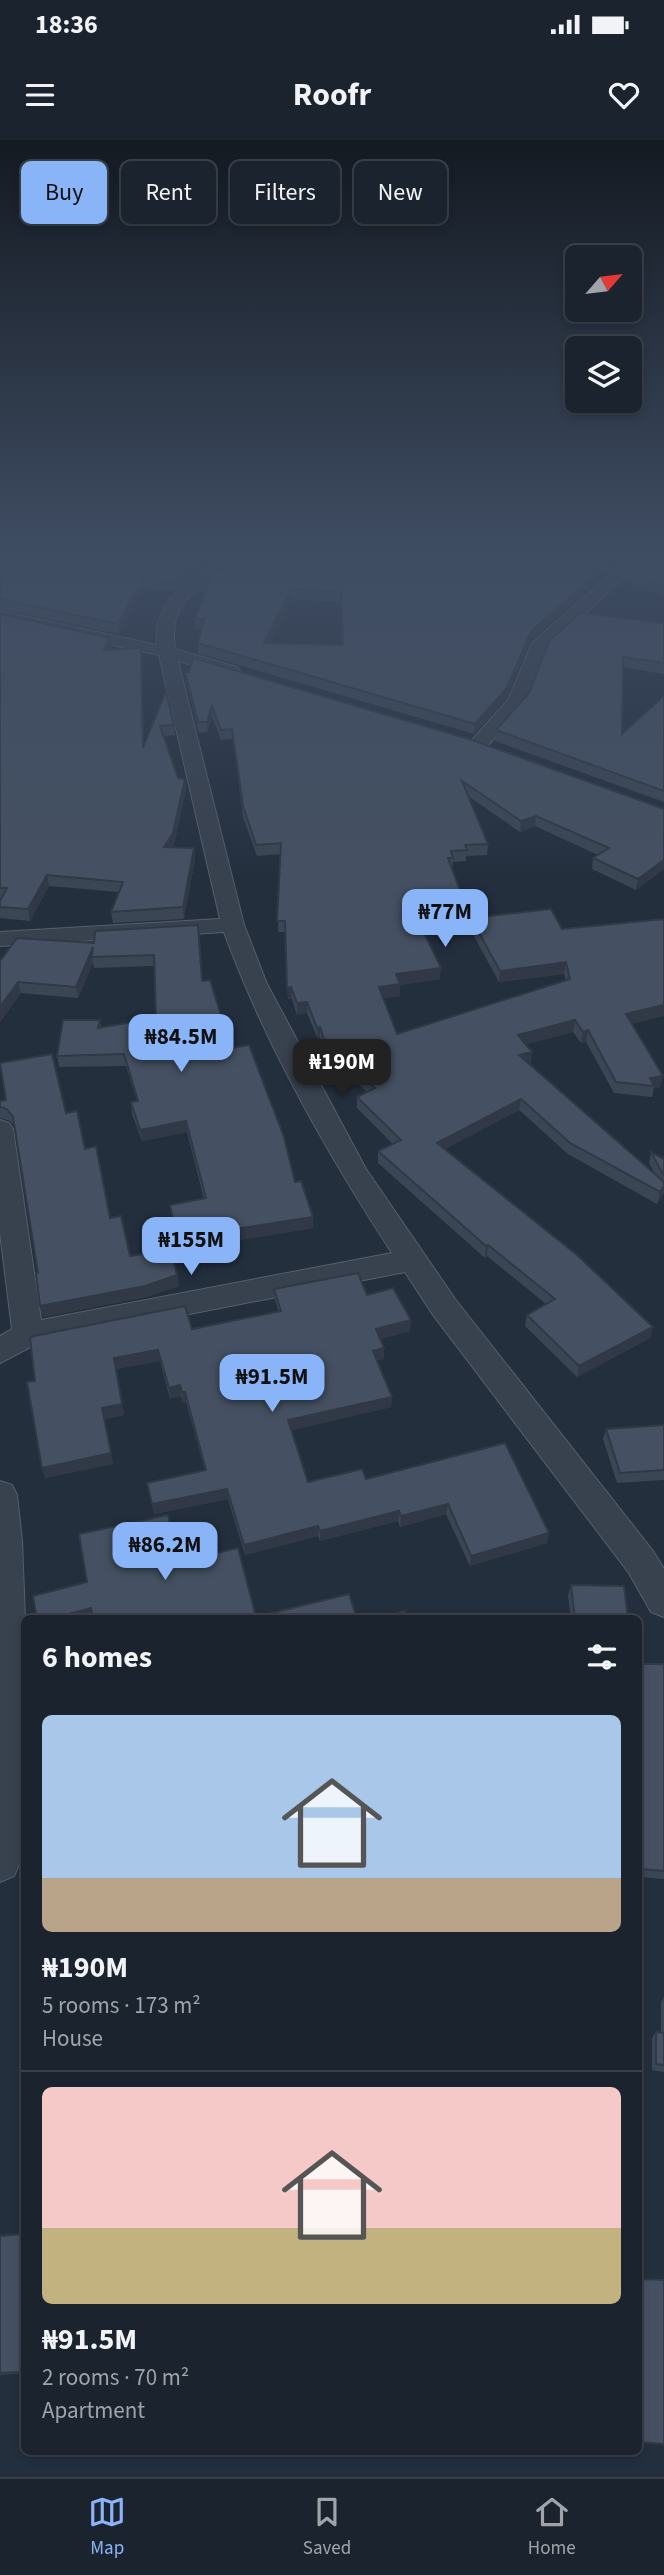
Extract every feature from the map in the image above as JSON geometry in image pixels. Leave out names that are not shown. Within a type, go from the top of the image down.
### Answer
[{"type":"street","points":[[169,660],[233,925],[256,984],[354,1173],[444,1307],[641,1562],[664,1601]]},
{"type":"street","points":[[194,660],[246,676]]},
{"type":"street","points":[[502,753],[472,742],[516,702],[533,660]]},
{"type":"street","points":[[0,939],[233,925]]},
{"type":"street","points":[[0,1129],[28,1334]]},
{"type":"street","points":[[0,1350],[28,1334],[412,1260]]},
{"type":"street","points":[[0,1495],[5,1541],[11,1724],[0,1862]]},
{"type":"building","points":[[0,660],[141,660],[143,748],[166,691],[174,725],[160,726],[178,778],[185,779],[173,833],[164,847],[194,848],[183,907],[111,912],[123,882],[47,875],[28,909],[0,907],[7,888],[0,888]]},
{"type":"building","points":[[192,660],[200,660],[472,740],[664,809],[664,860],[638,879],[593,858],[609,848],[536,816],[521,821],[462,781],[488,844],[465,845],[467,850],[451,851],[453,858],[448,858],[468,912],[416,916],[441,968],[396,974],[400,984],[379,987],[397,1034],[570,979],[566,962],[500,971],[471,918],[551,909],[562,929],[664,919],[664,1005],[626,1014],[663,1076],[650,1078],[654,1086],[616,1082],[588,1030],[583,1032],[575,1020],[518,1035],[532,1052],[519,1055],[664,1182],[660,1192],[570,1143],[521,1099],[437,1143],[577,1255],[653,1327],[579,1366],[527,1315],[555,1299],[486,1246],[378,1151],[401,1140],[357,1097],[375,1088],[341,1057],[330,1058],[320,1027],[317,1028],[307,1002],[297,1003],[291,987],[287,988],[285,921],[277,921],[281,843],[256,845],[243,806],[232,729],[221,730],[212,706],[207,722],[198,722],[185,672],[189,672]]},
{"type":"building","points":[[256,660],[519,660],[507,688],[475,724]]},
{"type":"building","points":[[542,660],[623,660],[622,734],[664,696],[664,791],[496,730],[529,693]]},
{"type":"building","points":[[198,925],[202,981],[210,980],[231,1048],[249,1045],[284,1137],[295,1182],[301,1181],[313,1217],[177,1238],[170,1205],[206,1198],[186,1121],[140,1130],[131,1102],[138,1101],[124,1054],[57,1056],[63,1020],[100,1020],[98,1028],[156,1018],[154,955],[92,957],[93,947],[76,987],[18,982],[0,1007],[0,961],[17,938],[94,943],[95,931]]},
{"type":"building","points":[[52,1054],[66,1113],[77,1111],[85,1149],[96,1146],[110,1218],[121,1216],[130,1256],[171,1249],[177,1275],[145,1286],[40,1306],[38,1273],[13,1117],[7,1109],[0,1107],[0,1101],[6,1100],[0,1063]]},
{"type":"building","points":[[651,1152],[664,1159],[664,1176]]},
{"type":"building","points":[[358,1273],[367,1295],[393,1288],[411,1320],[376,1329],[384,1348],[373,1351],[392,1397],[288,1420],[308,1482],[362,1469],[366,1479],[505,1443],[549,1533],[471,1556],[448,1504],[401,1516],[399,1511],[320,1531],[318,1526],[244,1545],[227,1489],[152,1504],[147,1483],[206,1470],[185,1392],[182,1392],[180,1385],[169,1388],[158,1350],[114,1358],[122,1404],[102,1408],[111,1453],[42,1468],[27,1382],[35,1381],[30,1338],[185,1306],[192,1329],[281,1311],[274,1289]]},
{"type":"building","points":[[664,1425],[664,1470],[620,1473],[606,1429]]},
{"type":"building","points":[[168,1515],[179,1562],[238,1548],[255,1615],[92,1615],[91,1608],[65,1615],[36,1615],[33,1596],[87,1582],[79,1534]]},
{"type":"building","points":[[571,1585],[624,1586],[628,1615],[575,1615]]},
{"type":"building","points":[[349,1594],[356,1615],[264,1615]]},
{"type":"building","points":[[405,1611],[406,1615],[388,1615]]},
{"type":"building","points":[[642,1664],[664,1664],[664,1871],[642,1869]]},
{"type":"building","points":[[656,2032],[664,2033],[664,2065],[656,2064]]},
{"type":"building","points":[[21,2234],[21,2372],[0,2373],[0,2236]]},
{"type":"building","points":[[642,2279],[664,2280],[664,2444],[642,2442]]}]
